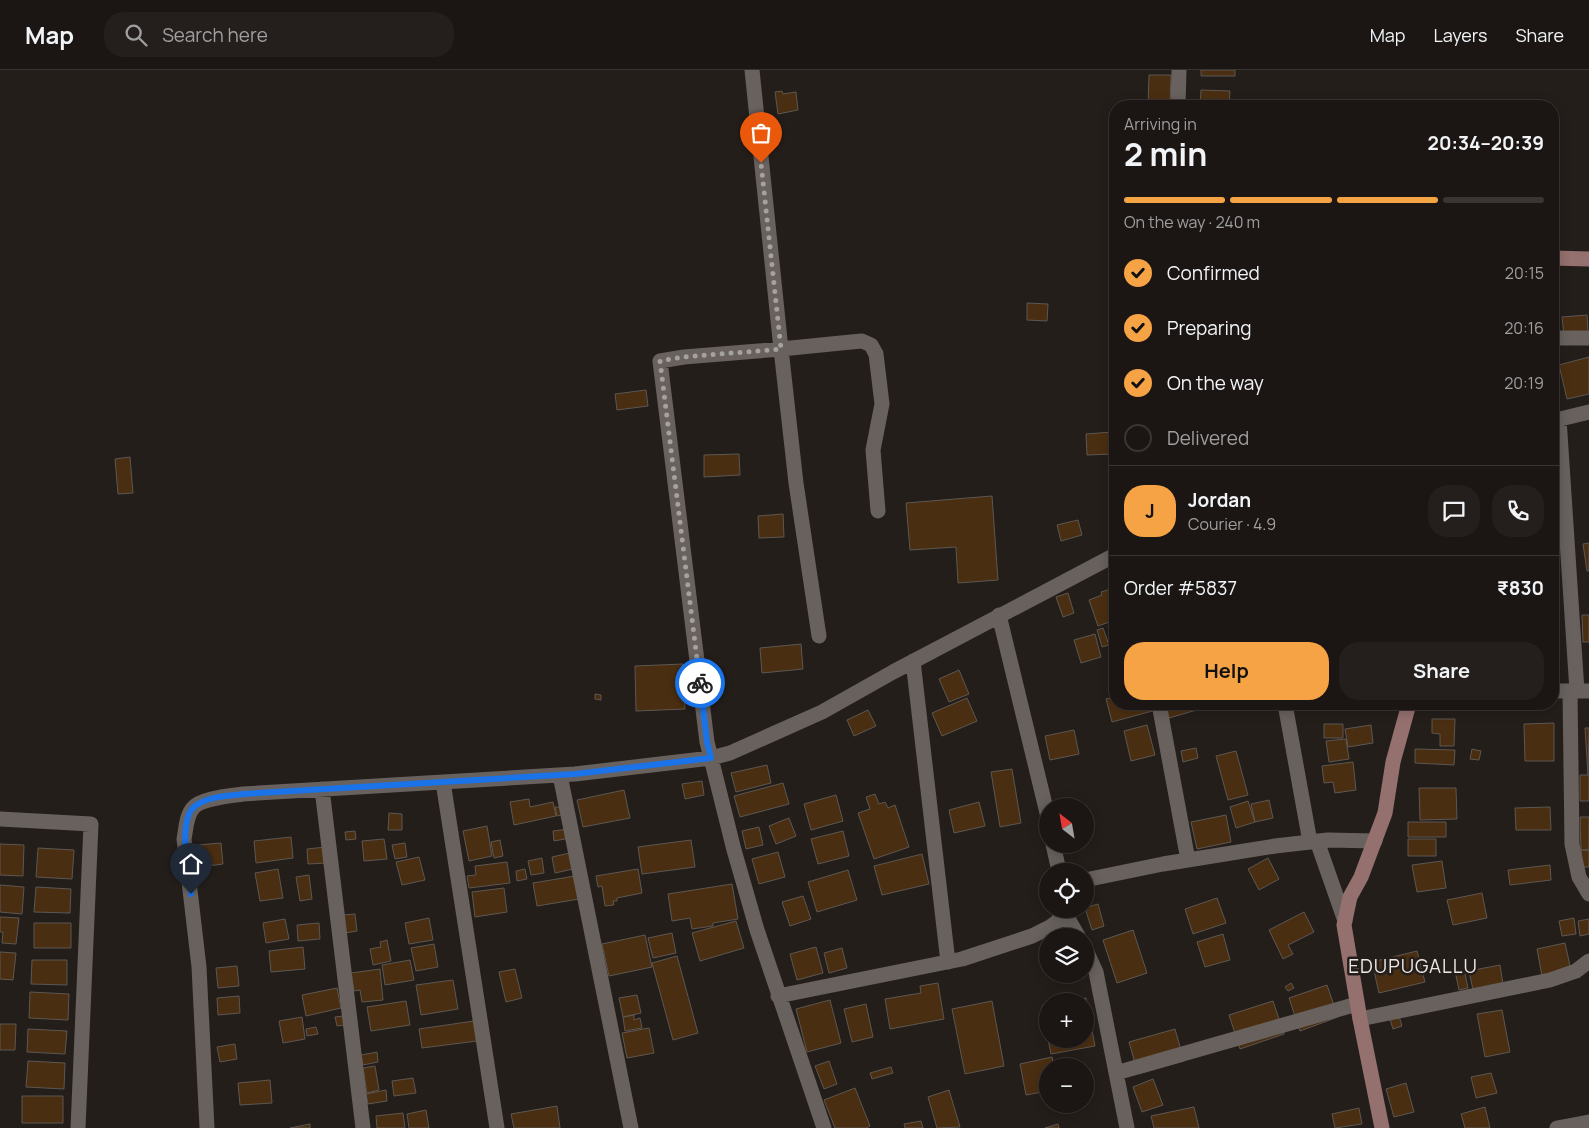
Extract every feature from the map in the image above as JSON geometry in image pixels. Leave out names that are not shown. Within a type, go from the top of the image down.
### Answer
[{"type":"main road","points":[[1559,258],[1589,259]]},
{"type":"main road","points":[[1382,1128],[1344,925],[1350,896],[1361,877],[1385,812],[1393,762],[1407,710]]},
{"type":"street","points":[[752,70],[796,483],[819,636]]},
{"type":"street","points":[[1178,100],[1179,70]]},
{"type":"street","points":[[1559,338],[1589,338]]},
{"type":"street","points":[[824,1128],[778,996],[734,850],[707,742],[660,361],[684,357],[862,341],[871,345],[876,354],[882,404],[873,450],[878,512]]},
{"type":"street","points":[[1559,419],[1589,412]]},
{"type":"street","points":[[1559,455],[1579,691],[1572,844],[1579,877],[1589,894]]},
{"type":"street","points":[[208,1128],[199,967],[184,839],[187,821],[193,808],[204,801],[243,794],[560,775],[711,758],[730,753],[822,712],[913,661],[1109,558]]},
{"type":"street","points":[[999,615],[1043,798]]},
{"type":"street","points":[[913,661],[948,962]]},
{"type":"street","points":[[1559,692],[1579,691]]},
{"type":"street","points":[[1160,710],[1188,860]]},
{"type":"street","points":[[1286,710],[1314,841],[1345,921]]},
{"type":"street","points":[[560,775],[631,1128]]},
{"type":"street","points":[[443,782],[497,1128]]},
{"type":"street","points":[[322,789],[363,1128]]},
{"type":"street","points":[[0,819],[91,824],[78,1128]]},
{"type":"street","points":[[1094,878],[1275,846],[1314,841],[1375,841]]},
{"type":"street","points":[[778,996],[962,959],[1032,936],[1050,927],[1059,918]]},
{"type":"street","points":[[1116,1073],[1359,1012],[1550,980],[1576,971],[1589,961]]},
{"type":"street","points":[[1094,968],[1128,1128]]},
{"type":"street","points":[[1557,1128],[1589,1122]]},
{"type":"building","points":[[1201,70],[1235,70],[1235,76],[1201,76]]},
{"type":"building","points":[[1149,75],[1171,75],[1170,100],[1148,100]]},
{"type":"building","points":[[1201,90],[1230,91],[1229,100],[1200,100]]},
{"type":"building","points":[[782,91],[783,94],[796,92],[798,110],[778,114],[775,92]]},
{"type":"building","points":[[1027,303],[1048,304],[1047,321],[1027,320]]},
{"type":"building","points":[[1587,315],[1588,332],[1564,335],[1562,317]]},
{"type":"building","points":[[1589,357],[1589,394],[1567,399],[1559,365]]},
{"type":"building","points":[[646,390],[648,406],[617,410],[615,394]]},
{"type":"building","points":[[1109,432],[1109,454],[1087,455],[1086,434]]},
{"type":"building","points":[[739,454],[740,475],[704,477],[704,455]]},
{"type":"building","points":[[130,457],[133,493],[118,494],[115,459]]},
{"type":"building","points":[[992,496],[998,580],[958,583],[956,547],[910,550],[906,503]]},
{"type":"building","points":[[783,514],[784,537],[759,538],[758,516]]},
{"type":"building","points":[[1078,520],[1082,535],[1061,541],[1057,525]]},
{"type":"building","points":[[1589,543],[1589,571],[1587,571],[1583,544]]},
{"type":"building","points":[[1109,590],[1109,622],[1098,626],[1089,600],[1102,595],[1101,592]]},
{"type":"building","points":[[1068,593],[1074,613],[1063,617],[1056,597]]},
{"type":"building","points":[[1582,615],[1589,615],[1589,642],[1583,642]]},
{"type":"building","points":[[1103,628],[1109,645],[1102,647],[1097,630]]},
{"type":"building","points":[[1095,634],[1101,657],[1081,663],[1074,640]]},
{"type":"building","points":[[801,644],[803,669],[762,673],[760,648]]},
{"type":"building","points":[[683,664],[685,709],[636,711],[635,666]]},
{"type":"building","points":[[959,670],[969,694],[949,702],[939,679]]},
{"type":"building","points":[[595,694],[601,695],[601,700],[595,699]]},
{"type":"building","points":[[967,698],[977,721],[942,736],[932,713]]},
{"type":"building","points":[[1109,698],[1109,710],[1156,710],[1112,722],[1106,699]]},
{"type":"building","points":[[868,710],[876,726],[854,736],[847,720]]},
{"type":"building","points":[[1167,710],[1197,710],[1169,718]]},
{"type":"building","points":[[1432,719],[1455,719],[1454,746],[1440,746],[1440,734],[1432,733]]},
{"type":"building","points":[[1554,723],[1554,761],[1525,761],[1524,724]]},
{"type":"building","points":[[1324,724],[1343,724],[1343,738],[1324,738]]},
{"type":"building","points":[[1147,725],[1155,755],[1131,761],[1124,731]]},
{"type":"building","points":[[1371,725],[1373,743],[1348,747],[1345,729]]},
{"type":"building","points":[[1585,728],[1589,728],[1588,775]]},
{"type":"building","points":[[1074,730],[1079,754],[1050,760],[1045,736]]},
{"type":"building","points":[[1346,739],[1349,759],[1329,762],[1326,741]]},
{"type":"building","points":[[1196,748],[1198,758],[1183,762],[1181,751]]},
{"type":"building","points":[[1415,749],[1455,750],[1454,765],[1415,763]]},
{"type":"building","points":[[1472,749],[1481,751],[1479,760],[1470,759]]},
{"type":"building","points":[[1236,751],[1248,795],[1228,800],[1216,756]]},
{"type":"building","points":[[1353,762],[1356,790],[1335,793],[1333,782],[1324,783],[1322,766]]},
{"type":"building","points":[[767,765],[771,783],[736,792],[731,773]]},
{"type":"building","points":[[1012,769],[1021,823],[1000,827],[991,772]]},
{"type":"building","points":[[1580,775],[1589,775],[1589,801],[1580,801]]},
{"type":"building","points":[[702,781],[704,795],[685,799],[682,784]]},
{"type":"building","points":[[783,783],[789,804],[740,817],[734,796]]},
{"type":"building","points":[[1419,788],[1456,788],[1457,819],[1420,820]]},
{"type":"building","points":[[624,790],[630,818],[583,827],[577,800]]},
{"type":"building","points":[[875,794],[879,804],[885,802],[888,808],[895,805],[909,847],[874,859],[858,813],[870,809],[866,797]]},
{"type":"building","points":[[836,795],[843,821],[811,830],[804,804]]},
{"type":"building","points":[[529,799],[530,807],[553,802],[556,816],[514,825],[510,802]]},
{"type":"building","points":[[1269,800],[1273,818],[1255,822],[1251,804]]},
{"type":"building","points":[[1248,801],[1255,822],[1236,828],[1230,807]]},
{"type":"building","points":[[979,802],[985,826],[954,833],[949,810]]},
{"type":"building","points":[[555,807],[560,807],[562,815],[557,816]]},
{"type":"building","points":[[1550,807],[1551,830],[1516,830],[1515,808]]},
{"type":"building","points":[[389,813],[402,814],[402,830],[388,830]]},
{"type":"building","points":[[1226,815],[1231,842],[1197,849],[1191,822]]},
{"type":"building","points":[[1580,817],[1589,817],[1589,850],[1581,850]]},
{"type":"building","points":[[789,818],[796,836],[776,844],[769,826]]},
{"type":"building","points":[[1408,822],[1446,822],[1446,837],[1408,837]]},
{"type":"building","points":[[487,826],[492,856],[469,861],[463,831]]},
{"type":"building","points":[[759,827],[763,845],[746,849],[742,831]]},
{"type":"building","points":[[568,829],[570,838],[554,841],[553,831]]},
{"type":"building","points":[[355,831],[356,839],[346,840],[345,832]]},
{"type":"building","points":[[843,831],[849,856],[818,864],[811,839]]},
{"type":"building","points":[[291,837],[293,858],[256,863],[254,841]]},
{"type":"building","points":[[384,839],[387,859],[364,861],[362,841]]},
{"type":"building","points":[[1408,839],[1436,839],[1436,856],[1408,856]]},
{"type":"building","points":[[500,840],[503,856],[494,858],[491,842]]},
{"type":"building","points":[[691,840],[695,867],[642,874],[638,847]]},
{"type":"building","points":[[221,843],[223,864],[200,867],[198,845]]},
{"type":"building","points":[[405,843],[407,857],[395,859],[392,845]]},
{"type":"building","points":[[0,844],[24,845],[23,876],[0,875]]},
{"type":"building","points":[[326,847],[327,863],[308,864],[307,849]]},
{"type":"building","points":[[38,848],[74,850],[72,879],[36,877]]},
{"type":"building","points":[[1581,850],[1589,850],[1589,867],[1581,867]]},
{"type":"building","points":[[778,852],[785,877],[759,884],[752,859]]},
{"type":"building","points":[[570,853],[573,869],[555,873],[552,857]]},
{"type":"building","points":[[922,854],[929,884],[882,895],[874,866]]},
{"type":"building","points":[[419,857],[425,880],[402,885],[396,862]]},
{"type":"building","points":[[542,858],[544,873],[531,875],[528,861]]},
{"type":"building","points":[[1268,858],[1279,879],[1259,890],[1248,869]]},
{"type":"building","points":[[1442,861],[1446,888],[1417,892],[1412,865]]},
{"type":"building","points":[[507,862],[510,883],[469,888],[467,876],[476,875],[475,866]]},
{"type":"building","points":[[1550,865],[1551,880],[1510,885],[1508,870]]},
{"type":"building","points":[[278,869],[283,898],[260,901],[255,873]]},
{"type":"building","points":[[525,869],[527,879],[517,881],[516,871]]},
{"type":"building","points":[[638,869],[642,893],[617,898],[617,901],[613,901],[614,905],[605,906],[602,886],[598,887],[596,876]]},
{"type":"building","points":[[848,870],[857,900],[817,912],[808,882]]},
{"type":"building","points":[[309,875],[312,899],[300,901],[296,877]]},
{"type":"building","points":[[575,876],[579,899],[537,906],[533,883]]},
{"type":"building","points":[[732,884],[738,919],[713,923],[713,926],[692,929],[690,918],[672,921],[668,894]]},
{"type":"building","points":[[0,885],[24,887],[22,914],[0,912]]},
{"type":"building","points":[[36,887],[71,889],[70,913],[34,912]]},
{"type":"building","points":[[504,888],[507,912],[475,917],[472,892]]},
{"type":"building","points":[[1482,893],[1487,918],[1453,925],[1447,900]]},
{"type":"building","points":[[803,896],[811,919],[790,926],[782,902]]},
{"type":"building","points":[[1217,898],[1226,923],[1193,934],[1185,909]]},
{"type":"building","points":[[1098,904],[1104,926],[1094,929],[1091,928],[1088,918],[1094,918],[1094,905]]},
{"type":"building","points":[[1304,912],[1314,932],[1288,945],[1293,954],[1283,959],[1269,930]]},
{"type":"building","points":[[355,914],[357,931],[345,933],[343,915]]},
{"type":"building","points":[[0,917],[19,918],[16,944],[2,943],[3,932],[0,932]]},
{"type":"building","points":[[429,918],[433,940],[409,944],[405,923]]},
{"type":"building","points":[[1574,918],[1576,934],[1562,936],[1559,921]]},
{"type":"building","points":[[285,919],[289,939],[266,943],[263,923]]},
{"type":"building","points":[[1589,919],[1589,934],[1580,936],[1578,921]]},
{"type":"building","points":[[736,921],[744,948],[700,961],[692,933]]},
{"type":"building","points":[[34,923],[71,923],[71,948],[34,948]]},
{"type":"building","points":[[319,923],[320,939],[298,941],[297,925]]},
{"type":"building","points":[[1133,930],[1147,973],[1117,983],[1103,940]]},
{"type":"building","points":[[672,933],[676,953],[653,958],[648,938]]},
{"type":"building","points":[[1223,934],[1230,960],[1205,967],[1197,942]]},
{"type":"building","points":[[645,935],[652,967],[609,976],[602,944]]},
{"type":"building","points":[[387,940],[391,961],[373,965],[370,949],[381,947],[380,942]]},
{"type":"building","points":[[1565,943],[1571,970],[1542,976],[1537,949]]},
{"type":"building","points":[[434,944],[438,967],[416,971],[411,948]]},
{"type":"building","points":[[303,947],[305,969],[271,972],[269,951]]},
{"type":"building","points":[[816,947],[823,973],[797,980],[790,954]]},
{"type":"building","points":[[842,948],[847,968],[829,973],[824,953]]},
{"type":"building","points":[[1417,951],[1425,982],[1379,993],[1372,962]]},
{"type":"building","points":[[0,952],[16,953],[13,980],[0,979]]},
{"type":"building","points":[[677,956],[698,1033],[673,1040],[652,963]]},
{"type":"building","points":[[32,960],[67,960],[67,985],[31,984]]},
{"type":"building","points":[[410,960],[414,980],[385,985],[382,965]]},
{"type":"building","points":[[1500,965],[1503,984],[1473,990],[1469,971]]},
{"type":"building","points":[[237,966],[239,986],[218,988],[216,968]]},
{"type":"building","points":[[380,969],[383,1000],[362,1002],[360,990],[354,991],[351,973]]},
{"type":"building","points":[[515,969],[522,998],[506,1002],[499,972]]},
{"type":"building","points":[[1464,969],[1468,988],[1459,990],[1455,971]]},
{"type":"building","points":[[453,980],[458,1009],[421,1015],[416,985]]},
{"type":"building","points":[[938,983],[944,1019],[890,1029],[885,999],[921,993],[920,986]]},
{"type":"building","points":[[1291,983],[1294,988],[1288,991],[1285,987]]},
{"type":"building","points":[[1327,985],[1338,1017],[1300,1031],[1289,998]]},
{"type":"building","points":[[337,988],[341,1008],[306,1016],[302,995]]},
{"type":"building","points":[[30,992],[69,994],[68,1020],[29,1018]]},
{"type":"building","points":[[637,995],[641,1013],[623,1017],[619,998]]},
{"type":"building","points":[[239,996],[240,1013],[218,1015],[217,998]]},
{"type":"building","points":[[830,1000],[841,1043],[807,1052],[796,1009]]},
{"type":"building","points":[[406,1001],[410,1025],[371,1031],[367,1007]]},
{"type":"building","points":[[992,1001],[1004,1066],[965,1074],[952,1009]]},
{"type":"building","points":[[1273,1001],[1284,1034],[1240,1049],[1229,1015]]},
{"type":"building","points":[[866,1004],[873,1037],[852,1042],[844,1009]]},
{"type":"building","points":[[1502,1010],[1510,1052],[1485,1057],[1477,1014]]},
{"type":"building","points":[[1398,1013],[1402,1026],[1393,1029],[1389,1016]]},
{"type":"building","points":[[634,1015],[634,1020],[640,1018],[642,1028],[625,1031],[623,1017]]},
{"type":"building","points":[[343,1016],[344,1025],[337,1026],[335,1017]]},
{"type":"building","points":[[302,1017],[305,1039],[283,1043],[279,1021]]},
{"type":"building","points":[[474,1021],[477,1041],[422,1048],[419,1029]]},
{"type":"building","points":[[0,1024],[16,1024],[15,1050],[0,1050]]},
{"type":"building","points":[[316,1027],[318,1034],[307,1036],[306,1029]]},
{"type":"building","points":[[649,1028],[654,1053],[627,1058],[622,1033]]},
{"type":"building","points":[[28,1029],[67,1031],[65,1054],[27,1052]]},
{"type":"building","points":[[1175,1029],[1184,1061],[1138,1074],[1129,1042]]},
{"type":"building","points":[[235,1044],[237,1059],[220,1062],[217,1047]]},
{"type":"building","points":[[1050,1048],[1084,1048],[1051,1054]]},
{"type":"building","points":[[377,1052],[378,1062],[363,1065],[361,1055]]},
{"type":"building","points":[[1039,1060],[1039,1093],[1026,1095],[1020,1064]]},
{"type":"building","points":[[28,1061],[65,1063],[64,1089],[26,1087]]},
{"type":"building","points":[[829,1061],[837,1084],[824,1089],[815,1066]]},
{"type":"building","points":[[375,1066],[379,1090],[367,1093],[363,1068]]},
{"type":"building","points":[[891,1067],[893,1073],[872,1079],[870,1073]]},
{"type":"building","points":[[1491,1073],[1497,1093],[1476,1098],[1471,1077]]},
{"type":"building","points":[[413,1078],[416,1093],[394,1096],[392,1081]]},
{"type":"building","points":[[1153,1079],[1163,1105],[1142,1112],[1133,1087]]},
{"type":"building","points":[[270,1080],[272,1103],[240,1105],[238,1083]]},
{"type":"building","points":[[1406,1083],[1414,1112],[1394,1117],[1386,1089]]},
{"type":"building","points":[[855,1088],[870,1126],[866,1128],[835,1128],[824,1100]]},
{"type":"building","points":[[386,1090],[387,1101],[368,1104],[366,1094]]},
{"type":"building","points":[[949,1090],[960,1127],[937,1128],[928,1097]]},
{"type":"building","points":[[22,1096],[63,1096],[63,1123],[22,1123]]},
{"type":"building","points":[[557,1106],[560,1128],[514,1128],[511,1114]]},
{"type":"building","points":[[1194,1107],[1199,1128],[1154,1128],[1151,1116]]},
{"type":"building","points":[[1485,1107],[1490,1128],[1465,1128],[1461,1114]]},
{"type":"building","points":[[1359,1108],[1362,1124],[1335,1128],[1332,1114]]},
{"type":"building","points":[[426,1110],[429,1128],[409,1128],[407,1114]]},
{"type":"building","points":[[403,1113],[405,1128],[377,1128],[376,1116]]},
{"type":"building","points":[[921,1121],[923,1128],[905,1128],[904,1124]]},
{"type":"building","points":[[310,1124],[310,1128],[290,1128]]},
{"type":"building","points":[[1058,1124],[1059,1128],[1045,1128]]},
{"type":"way so far","points":[[700,683],[660,361],[684,357],[781,349],[761,163]]},
{"type":"district","name":"EDUPUGALLU","points":[[1413,966]]},
{"type":"route","points":[[191,894],[184,839],[187,821],[193,808],[204,801],[243,794],[575,774],[711,758],[707,742],[700,683]]}]
